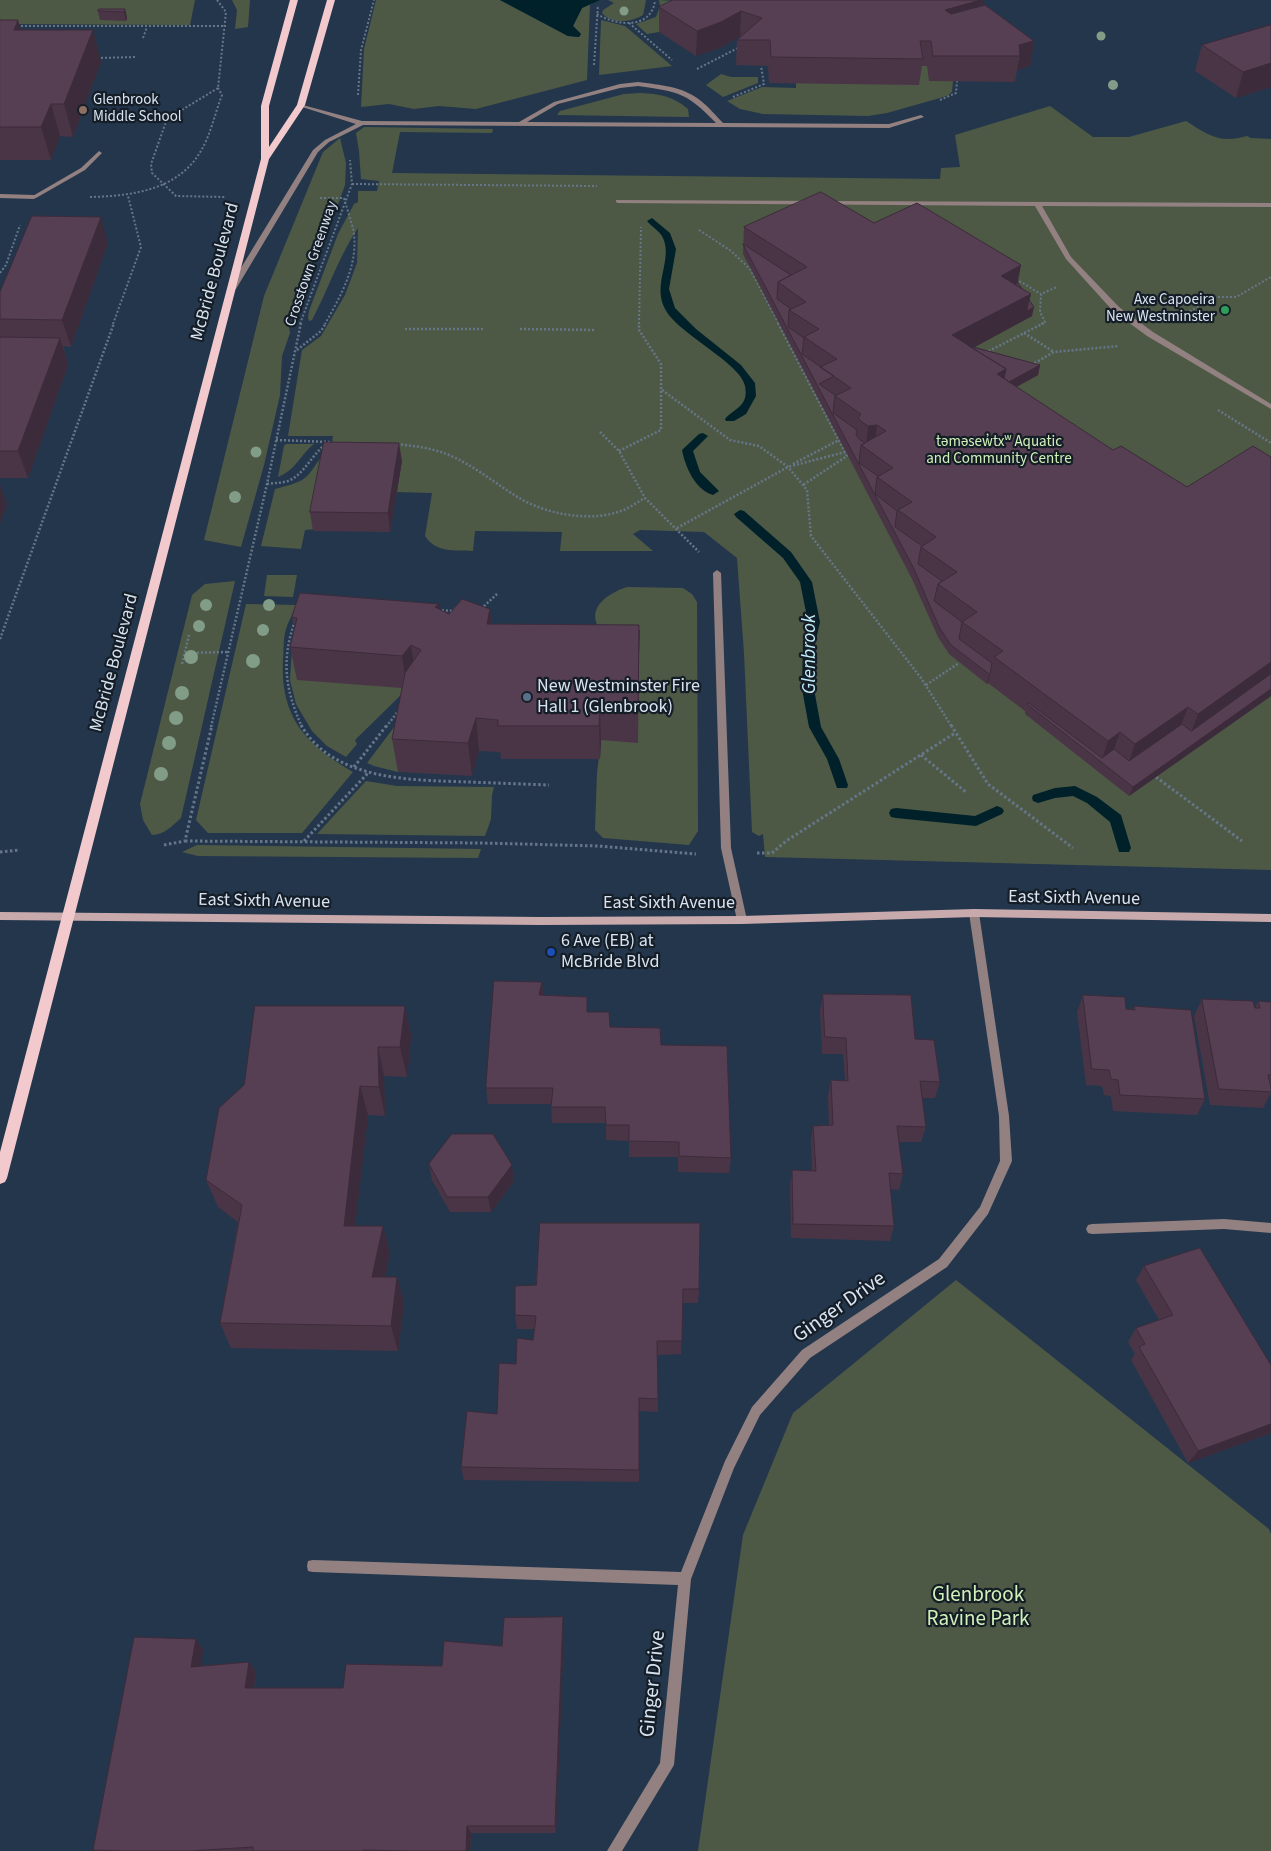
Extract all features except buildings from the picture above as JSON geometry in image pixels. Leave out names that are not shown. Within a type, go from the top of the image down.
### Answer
[{"type":"main road","name":"McBride Boulevard","points":[[0,1178],[265,159],[265,106],[294,0]]},
{"type":"main road","name":"McBride Boulevard","points":[[265,159],[301,105],[331,0]]},
{"type":"street","points":[[520,124],[556,103],[620,86],[638,84],[674,89],[686,94],[699,102],[721,125]]},
{"type":"street","points":[[301,105],[362,123],[889,126],[921,117]]},
{"type":"street","points":[[230,292],[315,151],[327,141],[362,123]]},
{"type":"street","points":[[0,196],[34,197],[83,169],[99,154]]},
{"type":"street","points":[[618,201],[1271,205]]},
{"type":"street","points":[[1038,204],[1068,258],[1116,309],[1150,334],[1271,407]]},
{"type":"street","points":[[717,573],[727,854],[742,920]]},
{"type":"street","name":"East Sixth Avenue","points":[[0,916],[531,921],[742,920],[974,913],[1271,918]]},
{"type":"street","name":"Ginger Drive","points":[[614,1851],[667,1765],[685,1579],[729,1465],[756,1411],[806,1354],[943,1263],[984,1210],[1006,1161],[1004,1116],[974,913]]},
{"type":"street","points":[[1092,1229],[1224,1224],[1271,1228]]},
{"type":"street","points":[[313,1566],[685,1579]]},
{"type":"path","points":[[0,638],[141,247],[128,196],[158,188],[187,171],[201,151],[222,95],[218,88],[226,12],[217,0]]},
{"type":"path","points":[[356,103],[361,50],[374,0]]},
{"type":"path","points":[[597,14],[607,21],[617,24],[629,24],[651,15],[655,10],[655,0]]},
{"type":"path","points":[[594,71],[598,5]]},
{"type":"path","points":[[629,24],[673,61]]},
{"type":"path","points":[[10,26],[226,26]]},
{"type":"path","points":[[143,38],[148,27]]},
{"type":"path","points":[[690,72],[743,46]]},
{"type":"path","points":[[97,58],[136,57]]},
{"type":"path","points":[[730,98],[764,84],[761,66]]},
{"type":"path","name":"Crosstown Greenway","points":[[185,841],[268,484],[300,325],[352,184]]},
{"type":"path","points":[[620,450],[662,430],[662,364],[639,330],[641,222]]},
{"type":"path","points":[[0,273],[6,265],[20,225]]},
{"type":"path","points":[[693,226],[730,251],[750,269],[847,456],[802,485]]},
{"type":"path","points":[[1176,319],[1216,296],[1236,296],[1271,277]]},
{"type":"path","points":[[1015,279],[1041,294]]},
{"type":"path","points":[[1041,294],[1063,284]]},
{"type":"path","points":[[984,354],[1045,322],[1040,312],[1041,294]]},
{"type":"path","points":[[405,329],[485,329]]},
{"type":"path","points":[[520,329],[596,330]]},
{"type":"path","points":[[1024,332],[1054,352]]},
{"type":"path","points":[[1030,366],[1054,352],[1120,346]]},
{"type":"path","points":[[661,390],[730,440],[759,446],[788,467],[807,490],[811,536],[926,685],[988,784],[1073,848]]},
{"type":"path","points":[[1215,408],[1271,443]]},
{"type":"path","points":[[600,432],[620,450],[644,498],[677,528],[717,573]]},
{"type":"path","points":[[268,484],[288,481],[298,474],[314,454],[330,442],[276,440]]},
{"type":"path","points":[[677,528],[839,440]]},
{"type":"path","points":[[395,444],[439,450],[462,460],[522,500],[555,513],[596,515],[621,511],[644,498]]},
{"type":"path","points":[[788,467],[845,452]]},
{"type":"path","points":[[478,612],[497,594]]},
{"type":"path","points":[[433,610],[462,611]]},
{"type":"path","points":[[298,614],[291,631],[287,657],[288,694],[299,722],[316,743],[328,754],[368,773],[395,779],[550,784]]},
{"type":"path","points":[[182,664],[189,635]]},
{"type":"path","points":[[184,653],[228,652]]},
{"type":"path","points":[[926,685],[959,663]]},
{"type":"path","points":[[354,767],[403,704]]},
{"type":"path","points":[[164,845],[185,841],[304,842],[598,846],[683,854],[772,853],[786,841],[955,732]]},
{"type":"path","points":[[921,755],[967,793]]},
{"type":"path","points":[[304,842],[368,773]]},
{"type":"path","points":[[1156,776],[1242,841]]},
{"type":"path","points":[[0,852],[20,850]]},
{"type":"green space","points":[[0,0],[195,0],[190,25],[0,24]]},
{"type":"green space","points":[[232,0],[250,0],[248,27],[235,29],[237,10]]},
{"type":"green space","points":[[376,0],[500,0],[568,36],[579,37],[581,34],[573,26],[582,8],[590,4],[587,80],[476,109],[439,106],[414,109],[389,104],[361,107],[364,49]]},
{"type":"green space","points":[[608,0],[646,0],[643,15],[627,21],[616,21],[606,17],[602,13],[603,10],[614,3]]},
{"type":"green space","points":[[659,0],[674,1],[659,32],[647,34],[636,24],[656,17],[660,6]]},
{"type":"green space","points":[[601,20],[625,26],[672,66],[599,75]]},
{"type":"green space","points":[[927,66],[953,81],[952,92],[947,96],[887,113],[868,116],[763,114],[740,109],[727,101],[762,87],[796,88],[796,83]]},
{"type":"green space","points":[[721,74],[731,77],[758,77],[758,83],[723,97],[706,85]]},
{"type":"green space","points":[[640,93],[671,98],[688,109],[689,117],[557,115],[560,111],[624,94]]},
{"type":"green space","name":"təməsew̓txʷ Aquatic and Community Centre","points":[[1050,106],[1093,137],[1129,137],[1186,121],[1215,137],[1229,139],[1247,136],[1271,139],[1271,870],[765,857],[763,834],[759,836],[752,832],[744,653],[737,558],[704,532],[640,530],[633,534],[653,551],[560,551],[562,532],[475,531],[473,551],[446,550],[434,545],[425,536],[432,493],[397,492],[401,461],[315,529],[305,530],[301,549],[261,546],[275,489],[303,479],[323,455],[331,450],[333,436],[288,436],[302,350],[321,336],[345,295],[357,263],[358,228],[345,250],[312,320],[309,321],[309,311],[338,234],[354,204],[358,202],[358,191],[377,191],[379,181],[361,179],[356,133],[364,127],[493,129],[492,133],[400,132],[392,173],[940,179],[941,168],[960,167],[955,135]]},
{"type":"green space","points":[[340,138],[346,163],[345,185],[336,210],[318,243],[299,307],[288,320],[290,333],[282,356],[280,395],[264,465],[241,547],[204,540],[264,296],[323,152]]},
{"type":"green space","points":[[286,444],[314,444],[294,466],[278,477],[284,446]]},
{"type":"green space","points":[[267,575],[297,575],[293,597],[264,596]]},
{"type":"green space","points":[[235,581],[181,818],[164,832],[152,835],[143,820],[140,804],[192,595],[205,584]]},
{"type":"green space","points":[[627,587],[683,588],[692,594],[697,602],[698,831],[689,845],[603,838],[595,830],[597,773],[601,740],[639,659],[640,630],[599,628],[595,614],[601,602],[613,593]]},
{"type":"green space","points":[[246,604],[297,605],[287,626],[284,639],[283,680],[291,713],[299,727],[321,751],[353,772],[302,833],[208,833],[196,820]]},
{"type":"green space","points":[[304,605],[407,689],[355,740],[357,744],[346,757],[327,746],[312,731],[296,704],[290,680],[293,633]]},
{"type":"green space","points":[[410,706],[398,772],[367,763]]},
{"type":"green space","points":[[366,781],[397,786],[494,787],[491,819],[485,836],[317,834]]},
{"type":"green space","points":[[197,845],[481,849],[478,858],[198,856],[182,852]]},
{"type":"green space","name":"Glenbrook Ravine Park","points":[[956,1280],[1269,1529],[1271,1534],[1271,1851],[698,1851],[743,1535],[793,1413]]},
{"type":"water","points":[[500,0],[600,0],[582,8],[573,26],[581,34],[579,37],[568,36]]},
{"type":"waterway","name":"Glenbrook","points":[[652,221],[667,235],[671,249],[664,289],[670,309],[692,331],[737,367],[750,383],[751,396],[742,412],[730,419]]},
{"type":"waterway","name":"Glenbrook","points":[[703,436],[687,450],[690,463],[696,473],[713,491]]},
{"type":"waterway","name":"Glenbrook","points":[[740,514],[787,555],[806,582],[814,622],[809,644],[808,689],[815,727],[833,759],[842,785]]},
{"type":"waterway","name":"Glenbrook","points":[[1038,798],[1055,793],[1075,791],[1092,800],[1116,819],[1124,848]]},
{"type":"waterway","name":"Glenbrook","points":[[896,813],[976,821],[997,811]]},
{"type":"place","name":"Glenbrook Middle School","points":[[83,110]]},
{"type":"place","name":"Axe Capoeira New Westminster","points":[[1225,310]]},
{"type":"place","name":"New Westminster Fire Hall 1 (Glenbrook)","points":[[527,697]]},
{"type":"place","name":"6 Ave (EB) at McBride Blvd","points":[[551,952]]}]
